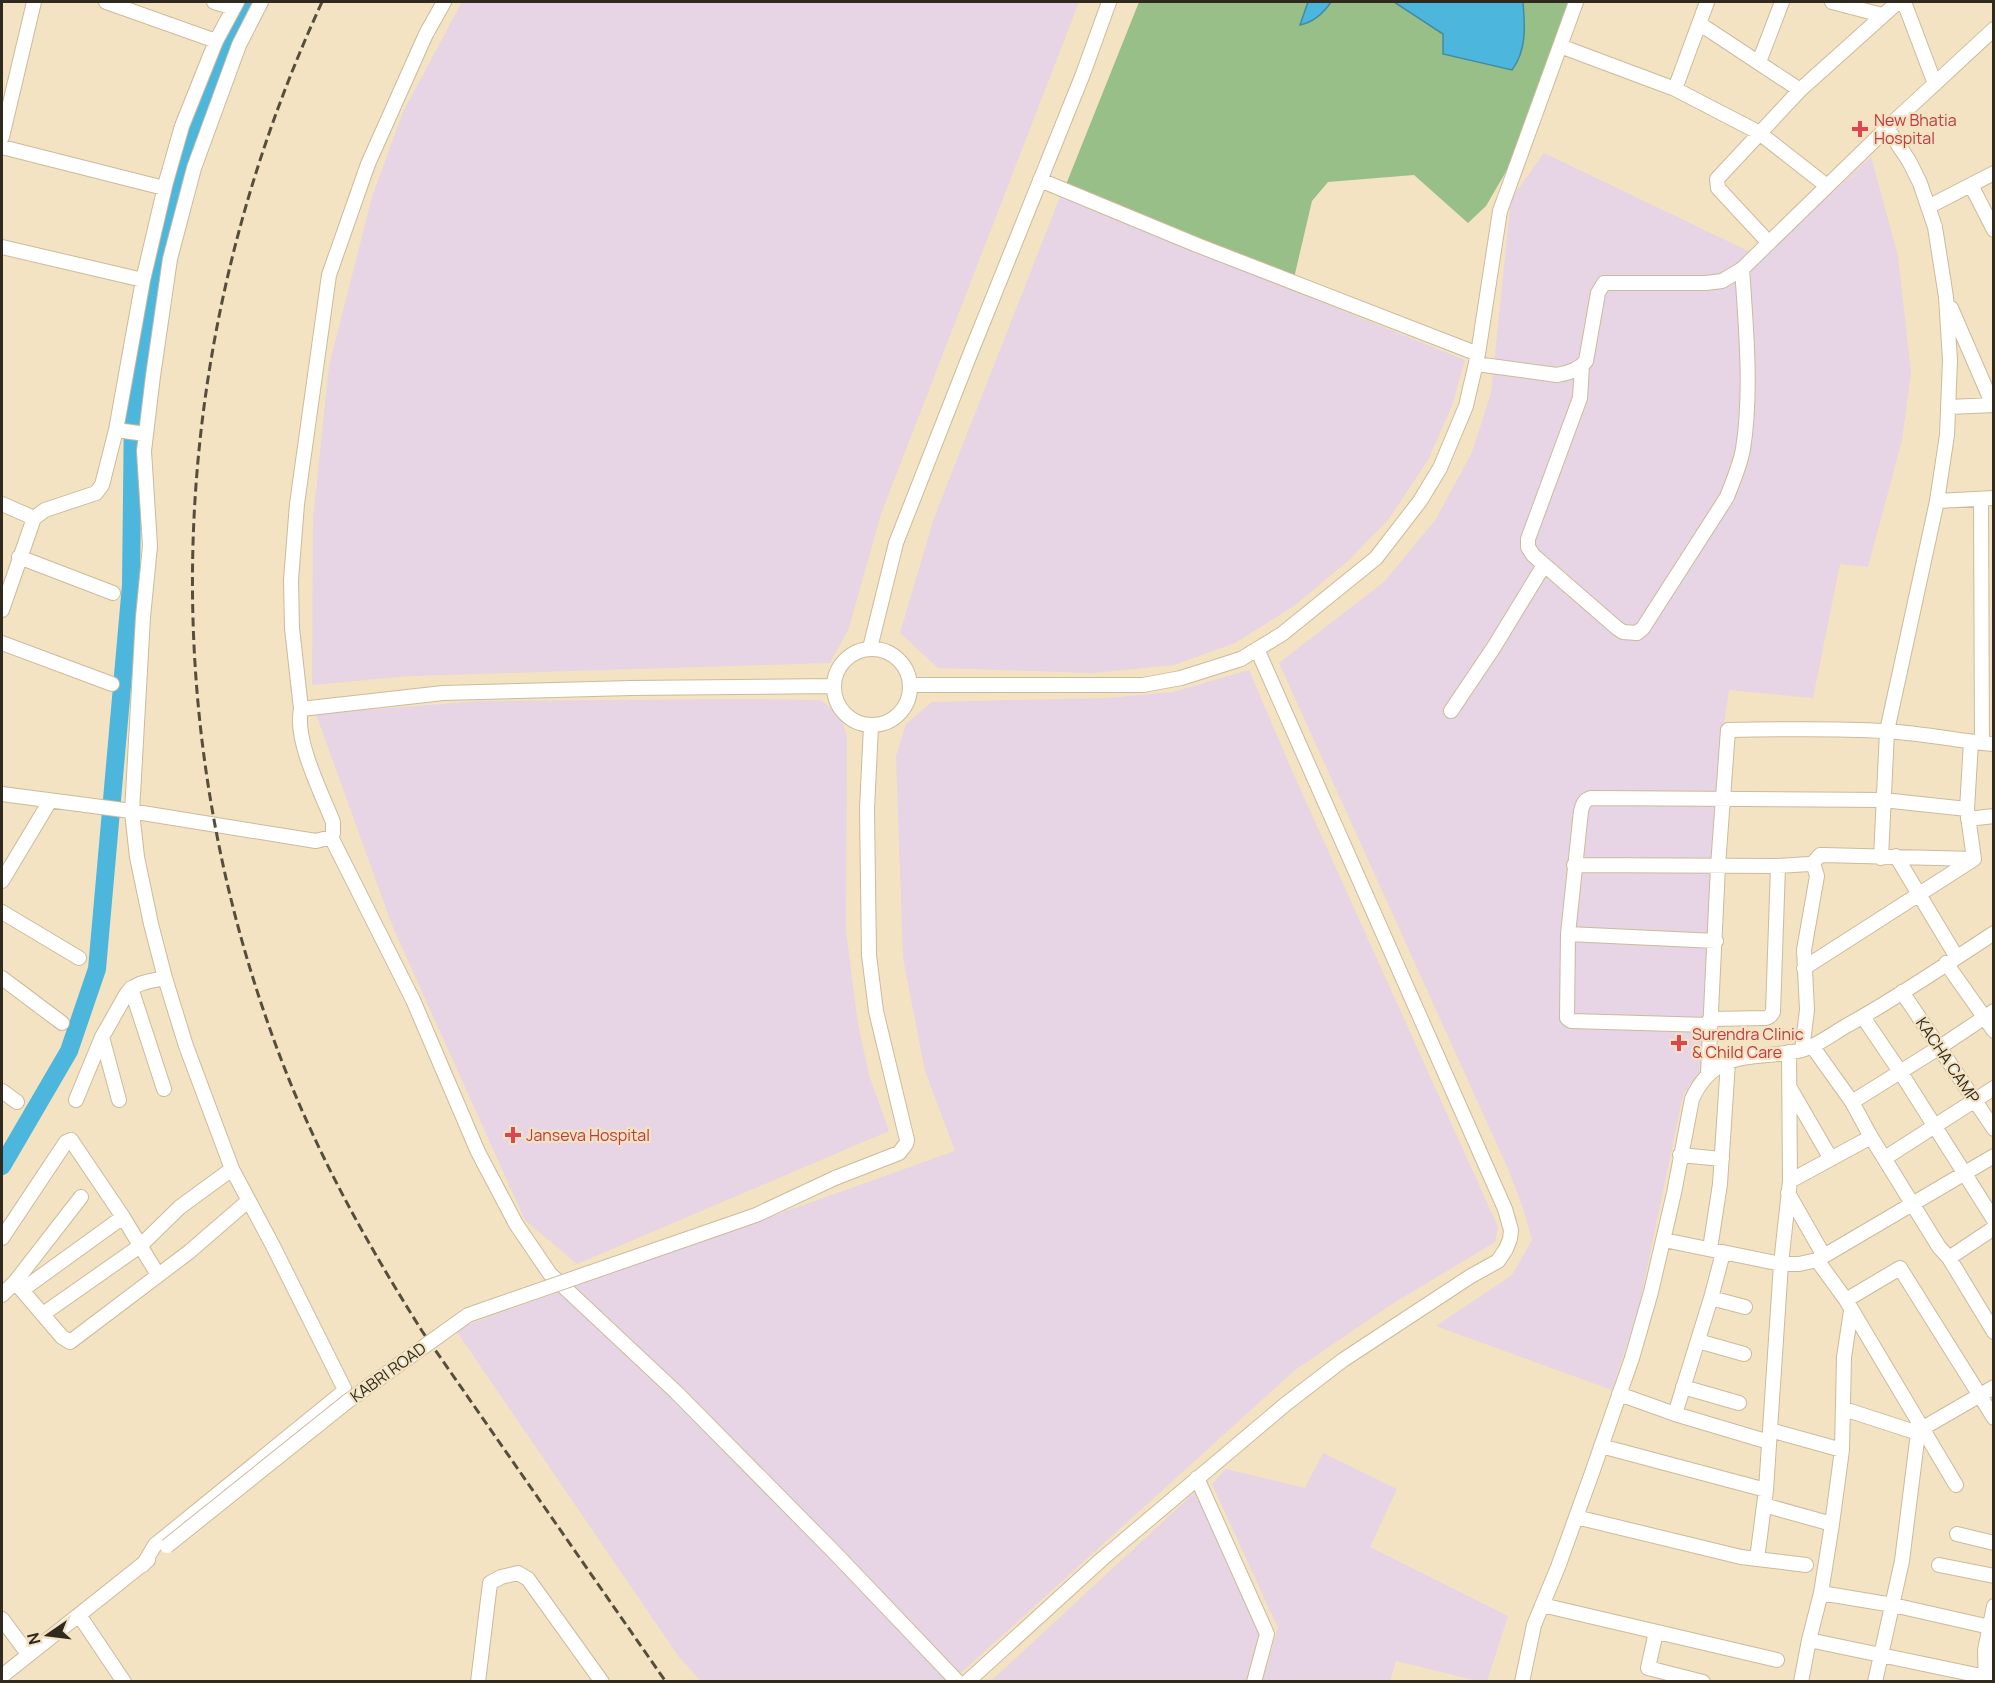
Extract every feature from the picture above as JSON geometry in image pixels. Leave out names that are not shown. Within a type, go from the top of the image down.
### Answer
[{"type":"street","points":[[2,137],[7,87],[34,2]]},
{"type":"street","points":[[106,2],[216,41]]},
{"type":"street","points":[[2,610],[5,590],[34,518],[45,510],[100,490],[116,430],[143,280],[164,188],[182,126],[216,41],[235,5],[214,2]]},
{"type":"street","points":[[143,1565],[155,1545],[344,1390],[232,1169],[186,1046],[165,978],[128,811],[138,736],[143,617],[150,546],[144,451],[170,259],[194,168],[239,45],[261,2]]},
{"type":"street","points":[[444,2],[426,34],[368,164],[329,275],[297,504],[291,580],[293,638],[301,709],[299,720],[302,742],[333,822],[332,837],[413,1000],[478,1152],[516,1224],[550,1274],[676,1392],[958,1682]]},
{"type":"street","points":[[870,648],[896,543],[1083,74],[1109,2]]},
{"type":"street","points":[[910,685],[1143,685],[1191,674],[1241,659],[1282,634],[1376,558],[1420,501],[1440,468],[1466,406],[1477,359],[1500,211],[1576,2]]},
{"type":"street","points":[[1675,89],[1707,2]]},
{"type":"street","points":[[1759,62],[1782,2]]},
{"type":"street","points":[[1832,2],[1882,15]]},
{"type":"street","points":[[1769,243],[1718,188],[1717,178],[1800,90],[1898,2]]},
{"type":"street","points":[[1904,2],[1935,84]]},
{"type":"street","points":[[1700,24],[1800,90]]},
{"type":"street","points":[[1742,269],[1747,409],[1743,451],[1737,473],[1727,497],[1643,628],[1637,633],[1630,634],[1617,628],[1530,552],[1528,539],[1580,398],[1582,366],[1588,355],[1598,293],[1604,283],[1706,283],[1722,281],[1742,269],[1887,128],[1994,29]]},
{"type":"street","points":[[1560,46],[1675,89],[1758,132],[1827,186]]},
{"type":"street","points":[[1881,858],[1887,731],[1937,501],[1949,407],[1950,360],[1946,297],[1935,227],[1920,183],[1887,128]]},
{"type":"street","points":[[2,147],[164,188]]},
{"type":"street","points":[[1928,207],[1994,173]]},
{"type":"street","points":[[1040,180],[1477,359],[1557,375],[1582,366]]},
{"type":"street","points":[[1971,185],[1994,230]]},
{"type":"street","points":[[158,216],[181,220]]},
{"type":"street","points":[[2,247],[143,280]]},
{"type":"street","points":[[1946,297],[1993,405],[1949,407]]},
{"type":"street","points":[[132,343],[157,348]]},
{"type":"street","points":[[116,430],[146,434]]},
{"type":"street","points":[[1937,501],[1987,499],[1982,743],[1968,814],[1974,859]]},
{"type":"street","points":[[2,504],[34,518]]},
{"type":"street","points":[[19,557],[113,593]]},
{"type":"street","points":[[1451,711],[1544,565]]},
{"type":"street","points":[[2,643],[112,684]]},
{"type":"street","points":[[870,648],[885,650],[898,658],[907,670],[910,685],[909,699],[901,713],[889,721],[871,726],[858,723],[846,716],[838,705],[834,686],[835,674],[843,660],[853,652],[870,648]]},
{"type":"street","points":[[967,1682],[1102,1559],[1287,1403],[1343,1360],[1471,1276],[1498,1261],[1508,1245],[1511,1230],[1505,1209],[1257,649]]},
{"type":"street","points":[[301,709],[443,693],[631,687],[834,686]]},
{"type":"street","name":"KABRI ROAD","points":[[2,1676],[369,1385],[468,1315],[756,1215],[835,1178],[899,1153],[906,1144],[876,1011],[869,955],[867,809],[871,726]]},
{"type":"street","points":[[1708,1074],[1718,866],[1728,729],[1812,728],[1887,731],[1957,738],[1982,743]]},
{"type":"street","points":[[2,794],[128,811],[316,841],[332,837]]},
{"type":"street","points":[[1778,866],[1773,1012],[1766,1018],[1710,1022],[1568,1020],[1566,1014],[1568,934],[1581,811],[1587,799],[1883,800],[1994,816]]},
{"type":"street","points":[[2,881],[50,801]]},
{"type":"street","points":[[1575,865],[1778,866],[1813,863],[1820,855],[1974,859]]},
{"type":"street","points":[[1896,856],[1951,959],[1989,1014],[1994,1031]]},
{"type":"street","points":[[1804,968],[1974,859]]},
{"type":"street","points":[[1757,1559],[1766,1490],[1781,1264],[1789,1187],[1789,1085],[1801,1049],[1807,1010],[1805,940],[1816,882],[1813,863]]},
{"type":"street","points":[[2,912],[79,958]]},
{"type":"street","points":[[1568,934],[1716,941]]},
{"type":"street","points":[[1522,1682],[1534,1625],[1576,1517],[1652,1292],[1692,1099],[1697,1087],[1708,1074],[1728,1062],[1753,1055],[1801,1049],[1863,1017],[1951,959],[1992,937]]},
{"type":"street","points":[[2,978],[62,1023]]},
{"type":"street","points":[[75,1100],[102,1037],[131,988],[165,978]]},
{"type":"street","points":[[131,988],[164,1089]]},
{"type":"street","name":"KACHA CAMP","points":[[1902,992],[1994,1129]]},
{"type":"street","points":[[1852,1102],[1989,1014]]},
{"type":"street","points":[[1863,1017],[1901,1072],[1994,1220]]},
{"type":"street","points":[[102,1037],[119,1100]]},
{"type":"street","points":[[1801,1049],[1852,1102],[1939,1247],[1989,1314],[1994,1332]]},
{"type":"street","points":[[1676,1414],[1711,1298],[1717,1251],[1728,1062]]},
{"type":"street","points":[[1789,1085],[1831,1159]]},
{"type":"street","points":[[1885,1158],[1994,1088]]},
{"type":"street","points":[[2,1090],[17,1102]]},
{"type":"street","points":[[1789,1187],[1831,1159],[1871,1137]]},
{"type":"street","points":[[2,1238],[66,1142],[70,1140],[73,1141],[123,1217],[158,1275]]},
{"type":"street","points":[[1680,1155],[1722,1159]]},
{"type":"street","points":[[1664,1240],[1781,1264],[1799,1264],[1821,1258],[1994,1156]]},
{"type":"street","points":[[43,1314],[140,1246],[180,1207],[232,1169]]},
{"type":"street","points":[[1789,1187],[1821,1258],[1920,1431],[1956,1485]]},
{"type":"street","points":[[19,1286],[81,1197]]},
{"type":"street","points":[[19,1286],[64,1340],[70,1342],[189,1252],[248,1201]]},
{"type":"street","points":[[2,1295],[123,1217]]},
{"type":"street","points":[[1949,1258],[1994,1228]]},
{"type":"street","points":[[1801,1682],[1821,1593],[1842,1450],[1844,1357],[1848,1306],[1900,1268],[1994,1418]]},
{"type":"street","points":[[1711,1298],[1745,1307]]},
{"type":"street","points":[[1698,1341],[1744,1354]]},
{"type":"street","points":[[1683,1387],[1739,1403]]},
{"type":"street","points":[[1844,1409],[1920,1431],[1994,1387]]},
{"type":"street","points":[[1619,1394],[1676,1414],[1842,1450]]},
{"type":"street","points":[[1875,1682],[1902,1561],[1920,1431]]},
{"type":"street","points":[[1601,1446],[1766,1490]]},
{"type":"street","points":[[1197,1478],[1267,1634],[1254,1682]]},
{"type":"street","points":[[1764,1505],[1832,1524]]},
{"type":"street","points":[[1576,1517],[1741,1557],[1806,1565]]},
{"type":"street","points":[[1957,1534],[1994,1543]]},
{"type":"street","points":[[1939,1565],[1994,1576]]},
{"type":"street","points":[[478,1682],[490,1583],[501,1577],[518,1573],[528,1579],[602,1682]]},
{"type":"street","points":[[1821,1593],[1893,1605],[1990,1628]]},
{"type":"street","points":[[1542,1605],[1777,1660]]},
{"type":"street","points":[[1809,1640],[1986,1679],[1985,1650],[1994,1606]]},
{"type":"street","points":[[79,1615],[124,1682]]},
{"type":"street","points":[[2,1619],[28,1654]]},
{"type":"street","points":[[1656,1632],[1646,1675],[1703,1682]]},
{"type":"shaded area","points":[[462,2],[1079,2],[881,514],[849,628],[830,663],[410,676],[312,685],[313,519],[329,366],[372,197],[403,112]]},
{"type":"shaded area","points":[[1544,153],[1746,250],[1760,259],[1871,157],[1898,256],[1911,373],[1902,440],[1868,567],[1840,564],[1813,698],[1729,690],[1720,754],[1703,1066],[1683,1095],[1639,1307],[1612,1390],[1436,1326],[1512,1275],[1532,1240],[1509,1171],[1279,663],[1385,581],[1436,519],[1472,452],[1491,393],[1511,199]]},
{"type":"shaded area","points":[[1060,197],[1465,360],[1452,406],[1428,460],[1388,520],[1349,560],[1294,606],[1235,643],[1174,665],[1093,673],[938,668],[900,633],[934,518]]},
{"type":"shaded area","points":[[1249,670],[1293,773],[1498,1227],[1495,1242],[1392,1304],[1295,1370],[952,1681],[701,1681],[679,1657],[455,1329],[955,1151],[925,1071],[903,958],[896,756],[906,724],[932,702],[1108,698],[1173,692]]},
{"type":"shaded area","points":[[821,700],[840,716],[847,736],[846,931],[858,1024],[869,1075],[889,1131],[577,1264],[525,1220],[392,925],[316,714],[479,701]]},
{"type":"shaded area","points":[[1323,1453],[1397,1489],[1370,1547],[1508,1616],[1487,1681],[1478,1681],[1396,1661],[1390,1681],[1262,1681],[1278,1628],[1212,1484],[1226,1469],[1305,1488]]},
{"type":"shaded area","points":[[1196,1491],[1261,1634],[1247,1681],[990,1682]]},
{"type":"green space","points":[[1139,2],[1570,2],[1511,163],[1486,206],[1468,223],[1414,175],[1328,182],[1312,201],[1294,278],[1065,187]]},
{"type":"water","points":[[1308,2],[1331,2],[1318,17],[1300,25]]},
{"type":"water","points":[[1394,2],[1523,2],[1524,37],[1517,62],[1512,70],[1443,54],[1443,34]]},
{"type":"waterway","points":[[2,1166],[69,1051],[97,969],[131,585],[133,405],[158,263],[187,155],[213,82],[250,2]]},
{"type":"railway","points":[[322,2],[269,132],[230,265],[205,400],[193,536],[196,673],[212,809],[243,944],[288,1077],[333,1176],[367,1239],[422,1331],[666,1682]]},
{"type":"place","name":"New Bhatia Hospital","points":[[1860,129]]},
{"type":"place","name":"Surendra Clinic & Child Care","points":[[1679,1043]]},
{"type":"place","name":"Janseva Hospital","points":[[513,1135]]}]
